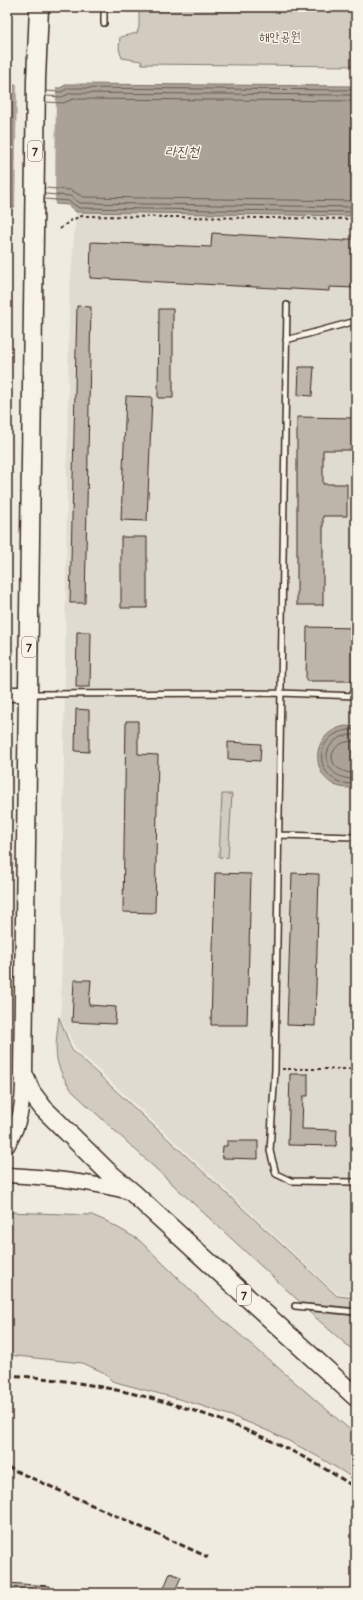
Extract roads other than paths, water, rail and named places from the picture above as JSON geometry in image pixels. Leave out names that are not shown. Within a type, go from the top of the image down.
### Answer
[{"type":"highway","name":"7","points":[[39,7],[36,80],[23,1073],[31,1092],[44,1108],[108,1172],[133,1193],[356,1397]]},
{"type":"main road","points":[[7,694],[28,694]]},
{"type":"main road","points":[[7,1146],[15,1132],[21,1116],[23,1073]]},
{"type":"main road","points":[[7,1175],[45,1177],[102,1185],[133,1193]]},
{"type":"lane","points":[[104,7],[104,23]]},
{"type":"lane","points":[[287,305],[275,1069],[270,1151],[276,1174],[291,1181],[356,1182]]},
{"type":"lane","points":[[286,340],[356,321]]},
{"type":"lane","points":[[28,694],[281,693],[356,696]]},
{"type":"lane","points":[[279,835],[356,837]]},
{"type":"lane","points":[[295,1306],[356,1312]]},
{"type":"water","name":"라진천","points":[[7,81],[13,85],[60,88],[67,84],[356,86],[356,216],[76,212],[68,205],[43,203],[23,203],[7,210]]},
{"type":"water","points":[[345,726],[356,727],[356,787],[342,787],[330,783],[322,774],[318,763],[318,752],[322,741],[331,732]]},
{"type":"railway","points":[[7,1375],[53,1379],[99,1386],[144,1396],[189,1409],[232,1424],[275,1443],[316,1464],[356,1488]]},
{"type":"railway","points":[[7,1467],[208,1557]]},
{"type":"park label","name":"해안공원","points":[[280,36]]}]
